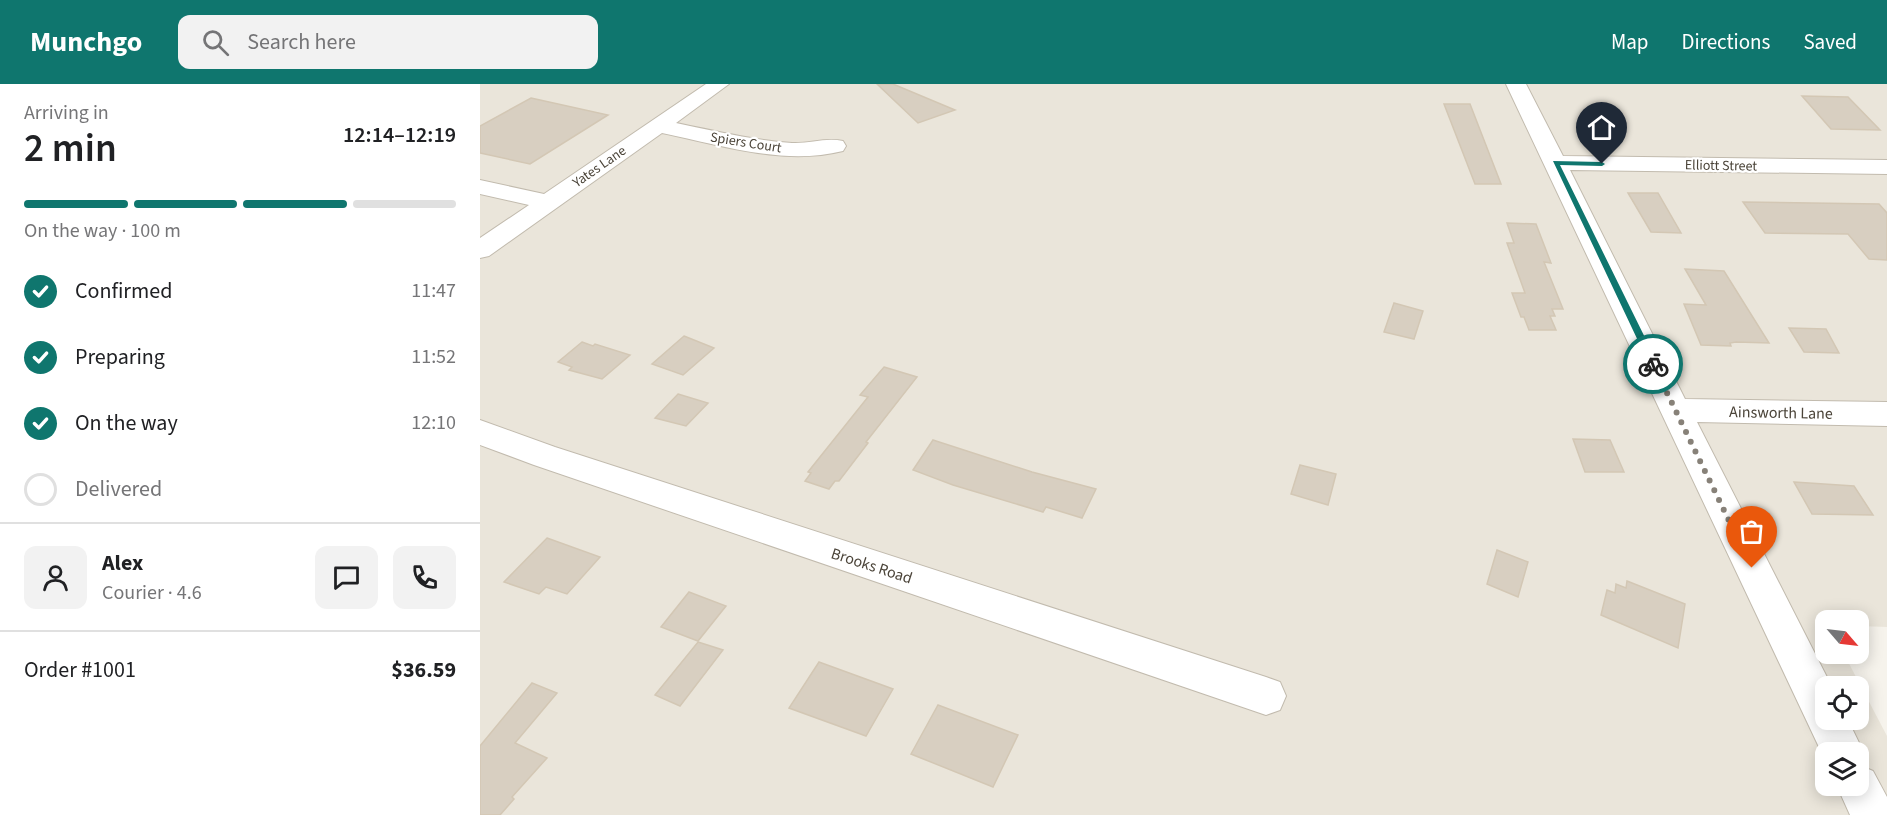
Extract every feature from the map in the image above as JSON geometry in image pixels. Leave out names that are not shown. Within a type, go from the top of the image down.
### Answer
[{"type":"street","name":"Yates Lane","points":[[480,250],[719,84]]},
{"type":"street","points":[[1516,84],[1815,696]]},
{"type":"street","name":"Spiers Court","points":[[657,126],[760,147],[799,150],[835,146]]},
{"type":"street","name":"Elliott Street","points":[[1556,163],[1887,167]]},
{"type":"street","points":[[480,187],[547,202]]},
{"type":"street","name":"Ainsworth Lane","points":[[1676,411],[1887,414]]},
{"type":"street","name":"Brooks Road","points":[[480,432],[545,456],[1266,696]]},
{"type":"street","points":[[1863,796],[1873,815]]},
{"type":"shaded area","points":[[480,84],[1887,84],[1887,627],[1869,626],[1869,610],[1815,610],[1815,664],[1849,664],[1856,676],[1815,676],[1815,730],[1869,730],[1869,702],[1887,736],[1887,815],[480,815]]},
{"type":"building","points":[[877,84],[893,84],[955,110],[918,123]]},
{"type":"building","points":[[1802,96],[1848,97],[1880,130],[1831,129]]},
{"type":"building","points":[[531,98],[608,115],[530,164],[480,153],[480,126]]},
{"type":"building","points":[[1444,104],[1470,104],[1501,184],[1475,184]]},
{"type":"building","points":[[1628,193],[1658,193],[1681,233],[1651,232]]},
{"type":"building","points":[[1743,202],[1879,204],[1887,213],[1887,260],[1869,259],[1848,234],[1765,233]]},
{"type":"building","points":[[1507,223],[1536,224],[1551,263],[1544,262],[1563,309],[1552,309],[1555,316],[1550,316],[1556,330],[1529,330],[1524,317],[1521,317],[1512,293],[1525,293],[1507,243],[1514,243]]},
{"type":"building","points":[[1685,269],[1724,271],[1769,343],[1736,342],[1730,343],[1731,346],[1701,345],[1684,304],[1706,305]]},
{"type":"building","points":[[1394,303],[1423,311],[1414,339],[1384,332]]},
{"type":"building","points":[[1789,328],[1826,329],[1839,353],[1804,352]]},
{"type":"building","points":[[684,336],[714,348],[683,375],[652,364]]},
{"type":"building","points":[[582,342],[630,355],[602,379],[569,370],[572,367],[558,362]]},
{"type":"building","points":[[884,367],[917,377],[866,442],[868,443],[839,481],[835,481],[829,489],[805,481],[811,473],[808,472],[868,397],[860,395]]},
{"type":"building","points":[[678,394],[708,403],[686,426],[655,418]]},
{"type":"building","points":[[1573,439],[1610,440],[1624,472],[1585,472]]},
{"type":"building","points":[[933,440],[1032,472],[1096,489],[1082,518],[1046,507],[1043,512],[953,485],[913,470]]},
{"type":"building","points":[[1300,465],[1336,474],[1328,505],[1291,494]]},
{"type":"building","points":[[1794,482],[1854,486],[1873,515],[1812,514]]},
{"type":"building","points":[[547,538],[600,557],[567,594],[546,587],[539,594],[504,582]]},
{"type":"building","points":[[1497,550],[1528,562],[1518,597],[1487,584]]},
{"type":"building","points":[[1627,581],[1685,604],[1678,648],[1601,615],[1607,590],[1615,593],[1616,584],[1626,588]]},
{"type":"building","points":[[689,592],[726,606],[698,641],[661,627]]},
{"type":"building","points":[[698,642],[723,650],[680,706],[655,695]]},
{"type":"building","points":[[819,662],[893,689],[866,736],[789,708]]},
{"type":"building","points":[[532,683],[557,693],[515,743],[547,758],[512,797],[514,799],[500,815],[480,815],[480,746]]},
{"type":"building","points":[[938,705],[1018,735],[993,787],[911,754]]},
{"type":"way so far","points":[[1653,364],[1752,568]]},
{"type":"route","points":[[1602,164],[1556,163],[1653,364]]}]
